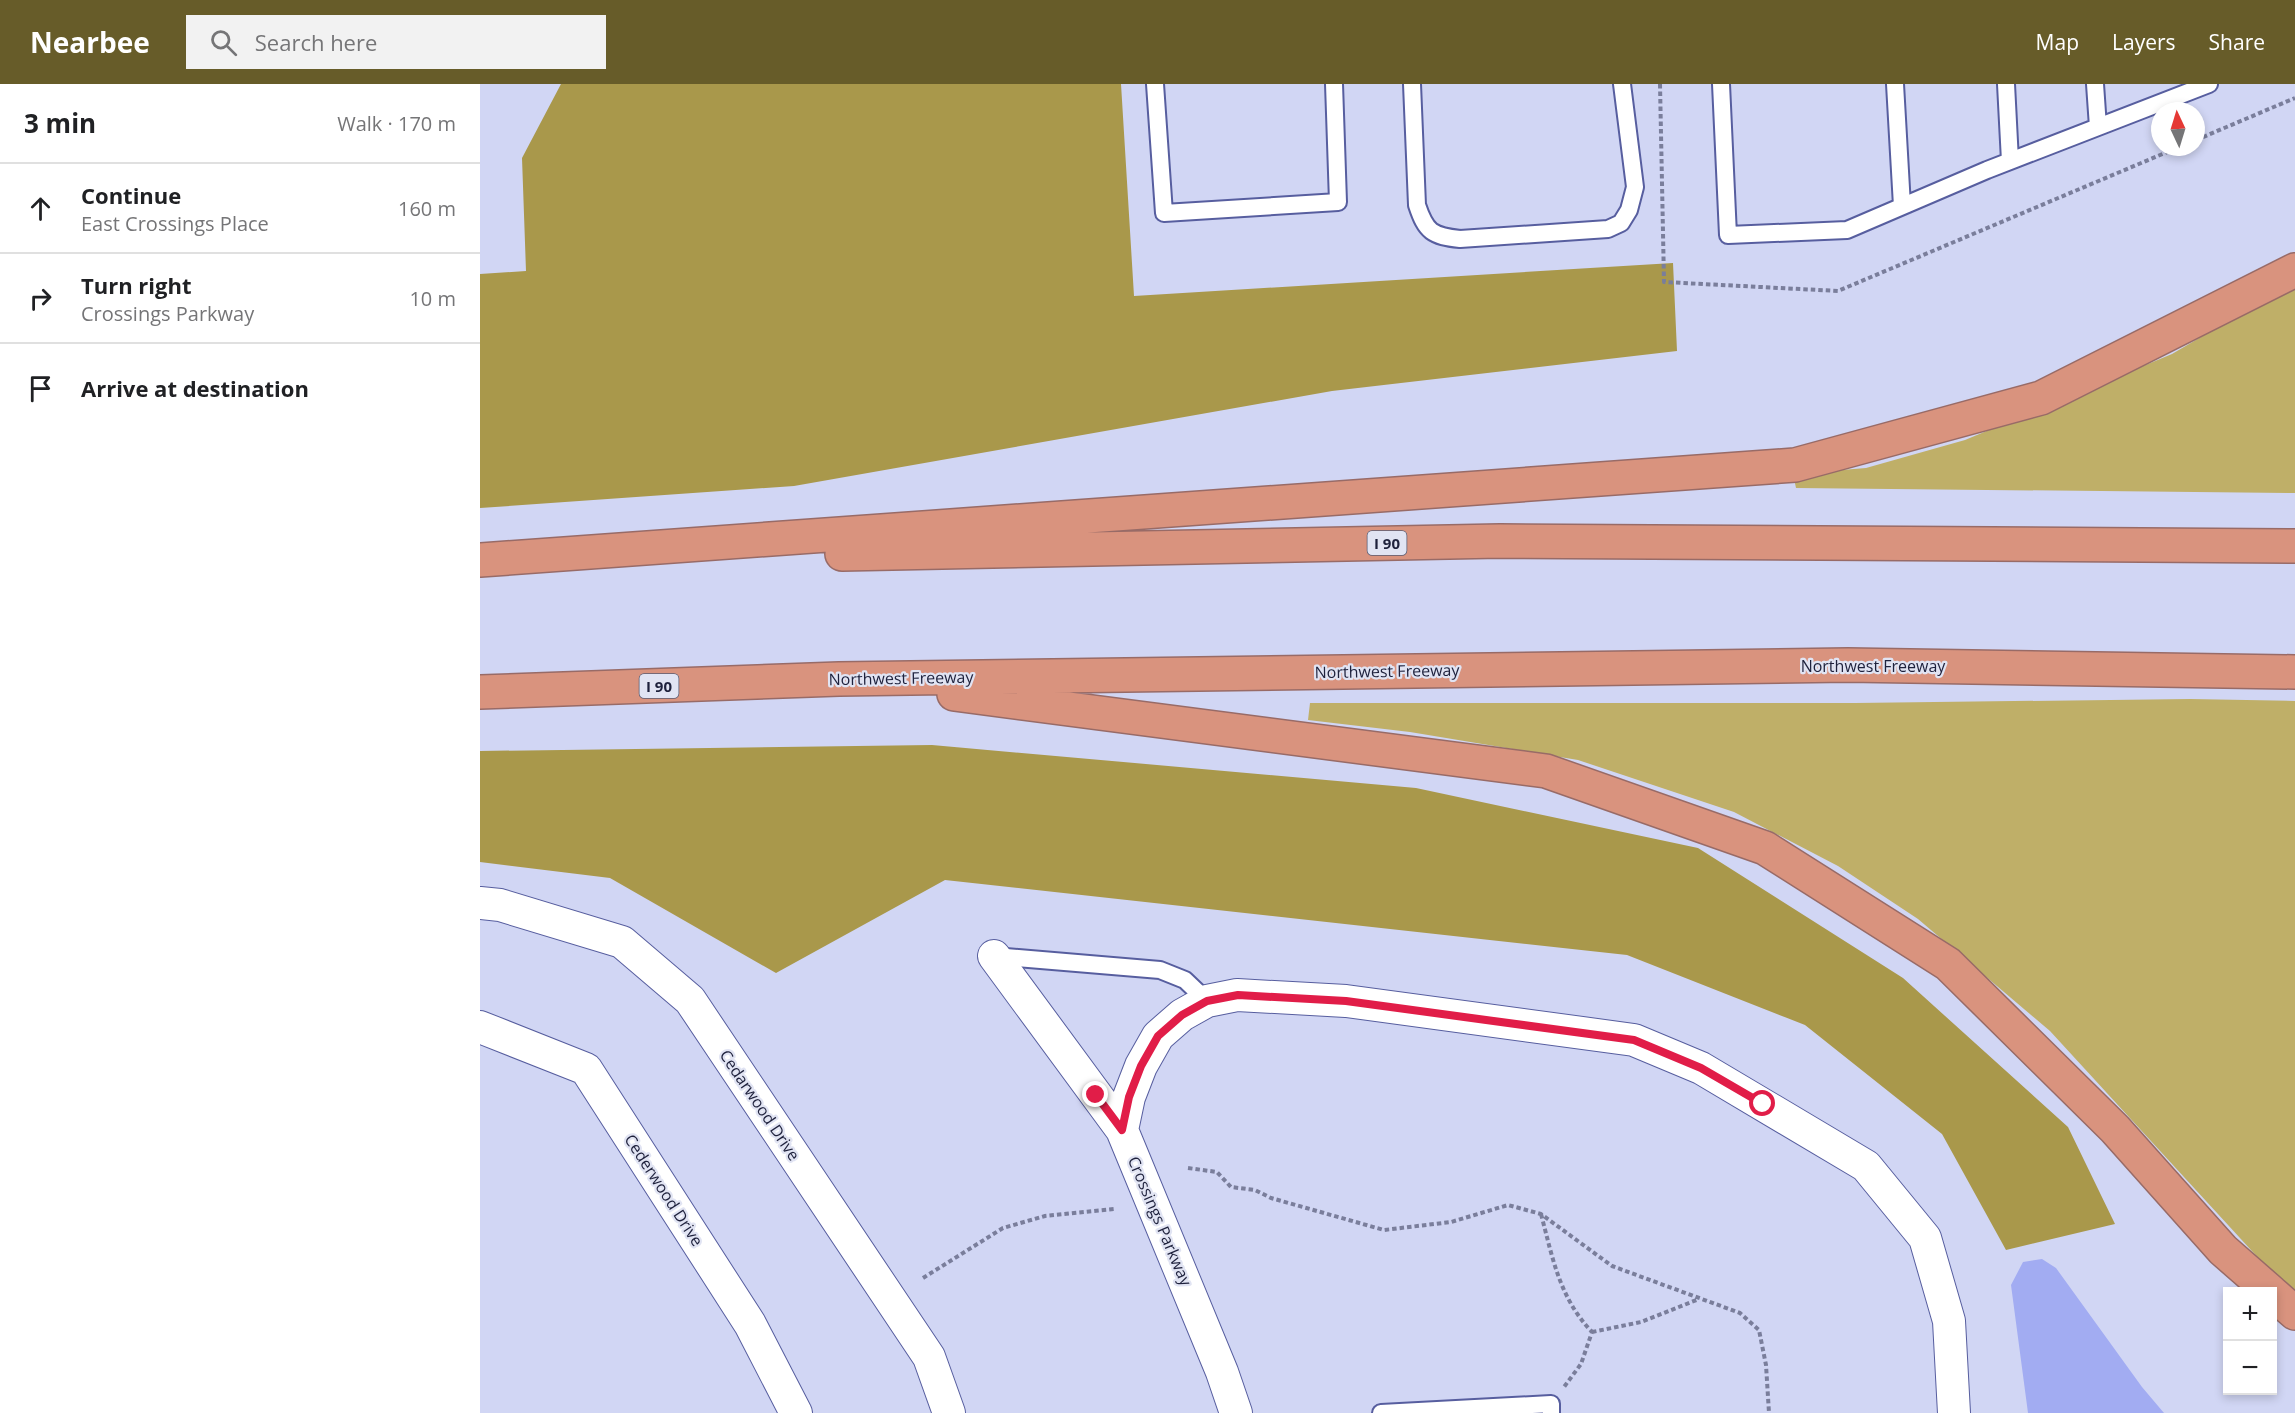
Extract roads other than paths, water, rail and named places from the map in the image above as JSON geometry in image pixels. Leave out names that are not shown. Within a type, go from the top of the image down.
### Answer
[{"type":"highway","points":[[480,561],[1795,465],[2041,398],[2295,270]]},
{"type":"highway","name":"I 90","points":[[480,561],[1500,541],[2295,546]]},
{"type":"highway","name":"Northwest Freeway","points":[[480,692],[839,679],[1848,665],[2295,672]]},
{"type":"highway","points":[[839,679],[1546,771],[1765,848],[1948,964],[2115,1129],[2223,1250],[2266,1287]]},
{"type":"highway","points":[[2277,1297],[2295,1313]]},
{"type":"street","name":"Cedarwood Drive","points":[[480,903],[500,905],[622,942],[690,1000],[929,1357],[949,1413]]},
{"type":"street","name":"Crossings Parkway","points":[[994,956],[1122,1130],[1222,1372],[1236,1413]]},
{"type":"street","points":[[1122,1130],[1129,1097],[1141,1066],[1158,1036],[1182,1015],[1207,1001],[1238,995],[1357,1002],[1634,1040],[1701,1068],[1866,1166],[1925,1238],[1949,1321],[1954,1413]]},
{"type":"street","name":"Cederwood Drive","points":[[480,1027],[586,1069],[750,1324],[796,1413]]},
{"type":"lane","points":[[1155,84],[1164,213],[1338,202],[1334,84]]},
{"type":"lane","points":[[1412,84],[1417,206],[1422,221],[1430,231],[1442,237],[1460,239],[1608,229],[1621,223],[1629,210],[1635,187],[1622,84]]},
{"type":"lane","points":[[1721,84],[1728,235],[1847,230],[2010,161],[2209,84]]},
{"type":"lane","points":[[1895,84],[1902,206]]},
{"type":"lane","points":[[2006,84],[2010,161]]},
{"type":"lane","points":[[2095,84],[2098,127]]},
{"type":"lane","points":[[994,956],[1160,970],[1185,980],[1207,1001]]},
{"type":"lane","points":[[1381,1413],[1551,1408]]},
{"type":"water","points":[[2042,1259],[2056,1268],[2142,1387],[2164,1413],[2028,1413],[2011,1285],[2023,1262]]}]
